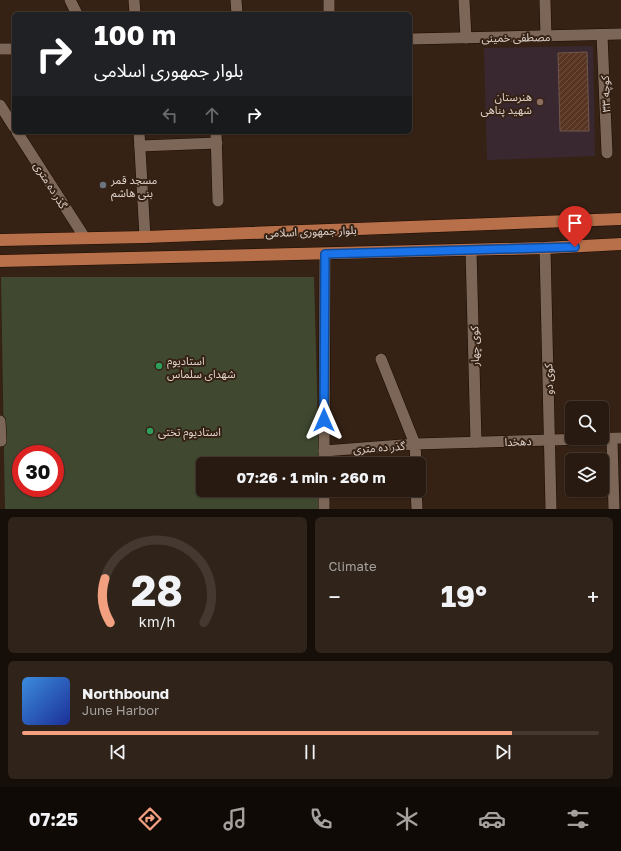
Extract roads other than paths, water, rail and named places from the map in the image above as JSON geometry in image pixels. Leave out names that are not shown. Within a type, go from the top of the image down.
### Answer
[{"type":"main road","name":"بلوار جمهوری اسلامی","points":[[0,240],[145,237],[621,219]]},
{"type":"main road","name":"بلوار جمهوری اسلامی","points":[[0,261],[472,250],[621,244]]},
{"type":"street","points":[[70,0],[76,12]]},
{"type":"street","points":[[134,0],[135,12]]},
{"type":"street","points":[[236,0],[237,12]]},
{"type":"street","points":[[329,0],[329,12]]},
{"type":"street","points":[[464,0],[466,38]]},
{"type":"street","points":[[545,0],[546,36]]},
{"type":"street","name":"کوچه ۳۳","points":[[602,34],[607,152]]},
{"type":"street","name":"مصطفی خمینی","points":[[412,39],[621,34]]},
{"type":"street","points":[[0,49],[12,49]]},
{"type":"street","points":[[0,105],[12,124]]},
{"type":"street","name":"گذر ده متری","points":[[18,134],[85,238]]},
{"type":"street","points":[[140,134],[145,237]]},
{"type":"street","points":[[140,146],[216,137],[218,201]]},
{"type":"street","name":"کوی دو","points":[[545,248],[551,509]]},
{"type":"street","name":"کوی چهار","points":[[472,250],[476,442]]},
{"type":"street","points":[[324,457],[325,254]]},
{"type":"street","name":"گذر ده متری","points":[[324,451],[415,444],[381,359]]},
{"type":"street","points":[[0,421],[1,441]]},
{"type":"street","points":[[614,509],[617,438]]},
{"type":"street","name":"دهخدا","points":[[415,444],[617,438]]},
{"type":"street","points":[[415,444],[416,457]]},
{"type":"street","points":[[324,497],[324,509]]},
{"type":"street","points":[[416,497],[417,509]]},
{"type":"place","name":"هنرستان شهید پناهی","points":[[540,102]]},
{"type":"place","name":"مسجد قمر بنی هاشم","points":[[103,185]]},
{"type":"place","name":"استادیوم شهدای سلماس","points":[[159,366]]},
{"type":"place","name":"استادیوم تختی","points":[[150,431]]}]
